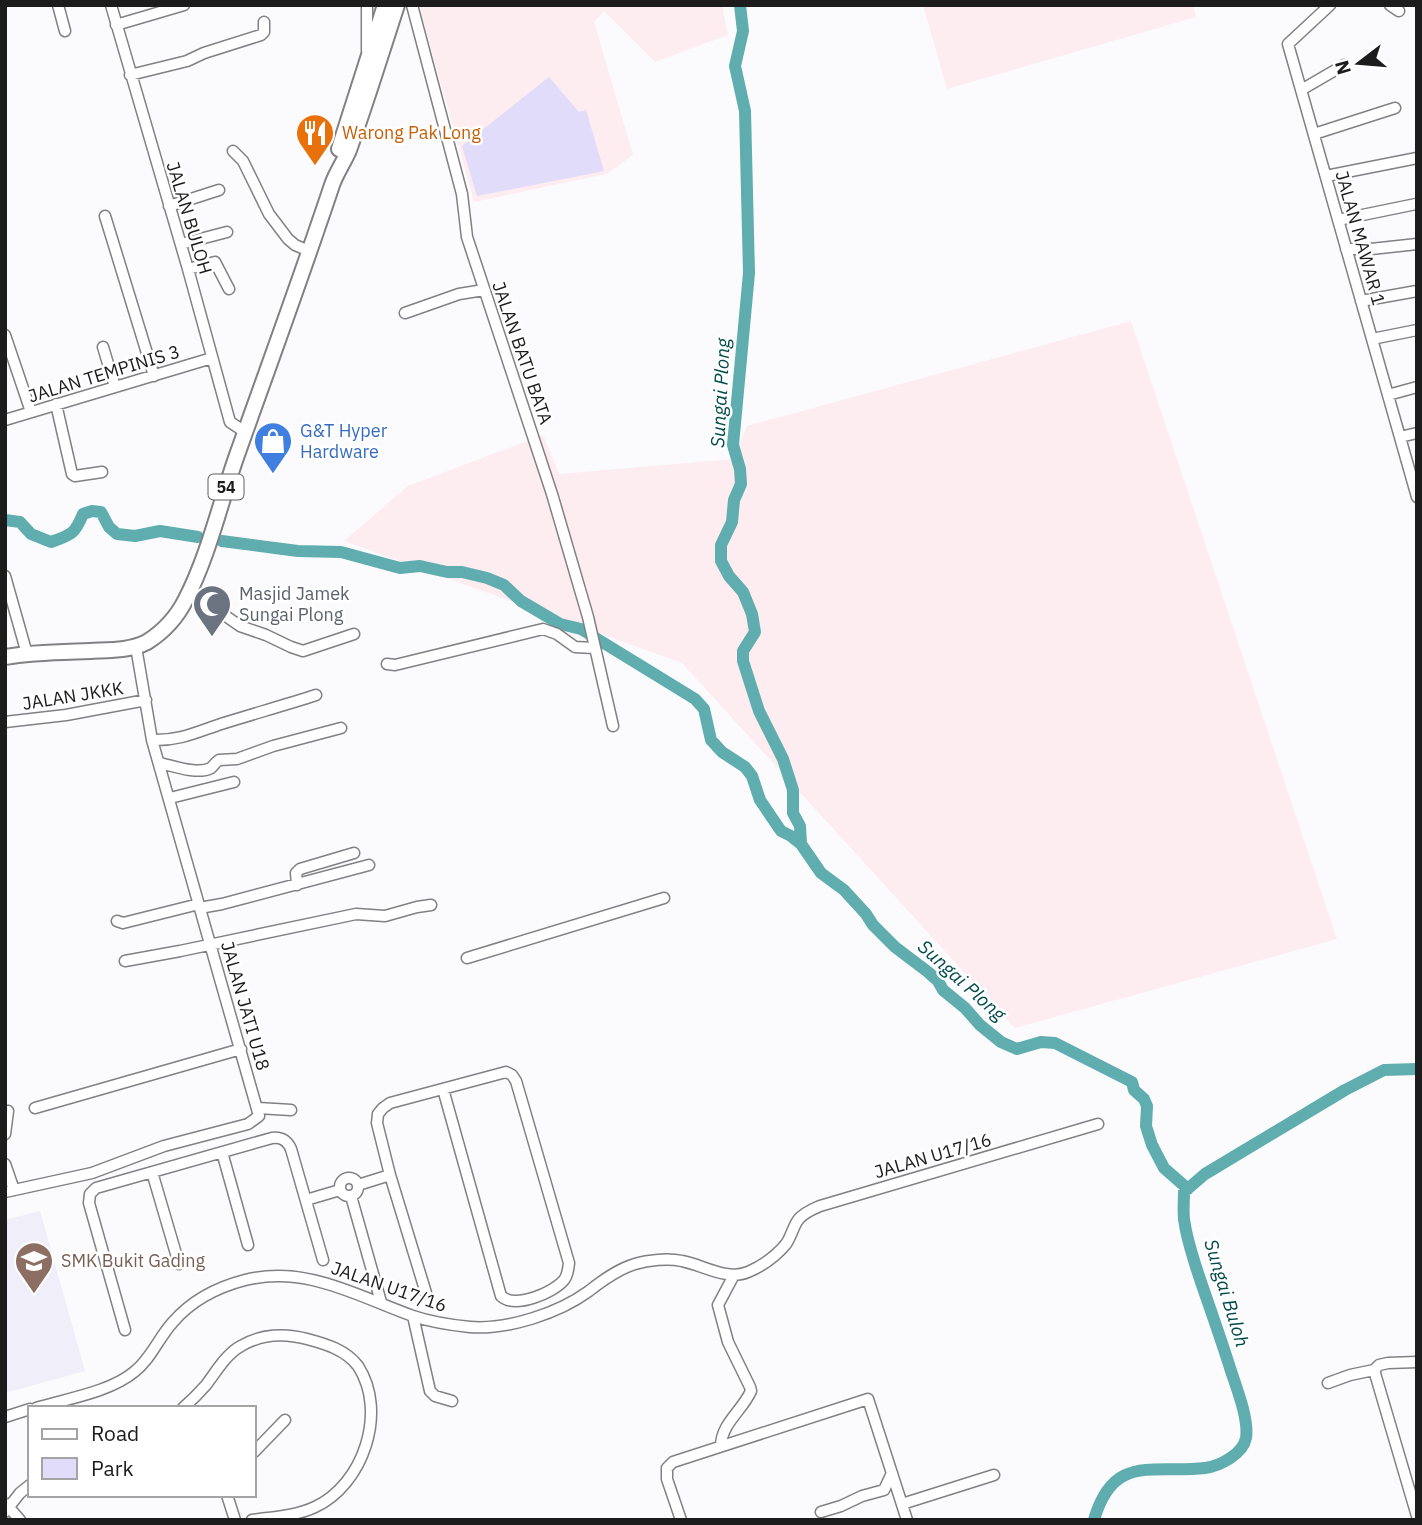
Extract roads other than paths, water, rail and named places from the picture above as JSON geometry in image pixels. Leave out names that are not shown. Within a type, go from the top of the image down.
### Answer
[{"type":"highway","name":"54","points":[[337,172],[339,150],[368,58],[392,6]]},
{"type":"highway","name":"54","points":[[5,657],[136,646],[159,634],[185,602],[209,543],[245,432],[337,172],[347,155],[392,6]]},
{"type":"street","points":[[58,5],[65,31]]},
{"type":"street","name":"JALAN BULOH","points":[[111,5],[230,422],[245,432]]},
{"type":"street","points":[[116,25],[184,5]]},
{"type":"street","points":[[367,5],[368,58]]},
{"type":"street","name":"JALAN BATU BATA","points":[[392,6],[412,9],[462,194],[467,237],[538,449],[588,617],[613,726]]},
{"type":"street","name":"JALAN MAWAR 1","points":[[1327,6],[1288,44],[1417,497]]},
{"type":"street","points":[[131,75],[187,61],[261,35],[264,32],[264,22]]},
{"type":"street","points":[[1301,90],[1344,65]]},
{"type":"street","points":[[1314,134],[1395,108]]},
{"type":"street","points":[[233,151],[243,161],[269,214],[288,239],[309,251]]},
{"type":"street","points":[[1326,176],[1417,158]]},
{"type":"street","points":[[169,206],[219,190]]},
{"type":"street","points":[[1338,220],[1416,204]]},
{"type":"street","points":[[105,216],[154,376]]},
{"type":"street","points":[[181,244],[227,232]]},
{"type":"street","points":[[1346,249],[1417,244]]},
{"type":"street","points":[[188,269],[215,262],[229,289]]},
{"type":"street","points":[[405,313],[459,295],[484,290]]},
{"type":"street","points":[[1361,301],[1417,290]]},
{"type":"street","points":[[1372,339],[1417,330]]},
{"type":"street","points":[[5,335],[31,412]]},
{"type":"street","points":[[103,347],[115,387]]},
{"type":"street","name":"JALAN TEMPINIS 3","points":[[5,420],[212,358]]},
{"type":"street","points":[[1388,395],[1417,387]]},
{"type":"street","points":[[56,404],[72,474],[75,476],[102,472]]},
{"type":"street","points":[[1400,436],[1417,433]]},
{"type":"street","points":[[5,576],[27,654]]},
{"type":"street","points":[[190,591],[240,626],[303,651],[354,634]]},
{"type":"street","points":[[387,664],[395,665],[543,629],[557,634],[575,647],[594,648]]},
{"type":"street","name":"JALAN JATI U18","points":[[136,646],[152,740],[258,1108]]},
{"type":"street","points":[[152,740],[192,736],[211,727],[316,695]]},
{"type":"street","name":"JALAN JKKK","points":[[5,722],[65,715],[146,700]]},
{"type":"street","points":[[160,763],[204,770],[211,768],[219,760],[237,759],[273,746],[341,728]]},
{"type":"street","points":[[170,798],[234,782]]},
{"type":"street","points":[[297,885],[296,873],[300,869],[354,853]]},
{"type":"street","points":[[117,921],[123,923],[195,905],[222,904],[369,865]]},
{"type":"street","points":[[467,958],[664,898]]},
{"type":"street","points":[[125,961],[355,914],[385,916],[417,906],[431,905]]},
{"type":"street","points":[[35,1108],[241,1049]]},
{"type":"street","points":[[426,1293],[390,1175],[377,1123],[378,1114],[390,1103],[506,1072],[516,1081],[569,1264],[564,1279],[539,1296],[515,1302],[506,1301],[501,1296],[443,1089]]},
{"type":"street","points":[[5,1164],[10,1191],[92,1173],[164,1146],[248,1124],[259,1116],[258,1108],[291,1110]]},
{"type":"street","points":[[5,1134],[8,1111]]},
{"type":"street","name":"JALAN U17/16","points":[[43,1406],[111,1386],[135,1371],[172,1322],[199,1299],[222,1287],[247,1279],[273,1276],[320,1280],[413,1316],[440,1323],[474,1327],[511,1324],[552,1311],[633,1264],[679,1260],[734,1275],[746,1273],[770,1259],[786,1244],[798,1220],[820,1206],[1098,1124]]},
{"type":"street","points":[[125,1330],[89,1203],[90,1194],[96,1188],[278,1137],[289,1143],[323,1260]]},
{"type":"street","points":[[222,1152],[248,1245]]},
{"type":"street","points":[[152,1172],[179,1265]]},
{"type":"street","points":[[358,1185],[390,1175]]},
{"type":"street","points":[[344,1179],[354,1179],[358,1185],[358,1191],[351,1196],[345,1196],[340,1190],[344,1179]]},
{"type":"street","points":[[306,1200],[340,1190]]},
{"type":"street","points":[[351,1196],[381,1302]]},
{"type":"street","points":[[722,1446],[724,1429],[751,1391],[728,1342],[718,1305],[734,1275]]},
{"type":"street","points":[[413,1316],[430,1391],[435,1396],[452,1401]]},
{"type":"street","points":[[185,1406],[238,1347],[266,1336],[285,1335],[323,1343],[343,1352],[357,1365],[365,1382],[371,1425],[365,1451],[350,1477],[330,1498],[318,1506],[303,1512],[252,1520]]},
{"type":"street","points":[[1328,1383],[1374,1370],[1379,1365],[1417,1363]]},
{"type":"street","points":[[1374,1370],[1417,1516]]},
{"type":"street","points":[[681,1520],[667,1479],[667,1468],[673,1462],[868,1399],[907,1520]]},
{"type":"street","points":[[5,1416],[28,1410]]},
{"type":"street","points":[[256,1450],[285,1420]]},
{"type":"street","points":[[821,1512],[884,1490],[892,1473]]},
{"type":"street","points":[[902,1504],[994,1475]]},
{"type":"street","points":[[20,1520],[6,1507],[28,1487]]},
{"type":"street","points":[[228,1497],[235,1520]]},
{"type":"waterway","name":"Sungai Plong","points":[[740,5],[743,31],[735,66],[745,111],[749,273],[733,445],[741,484],[734,500],[732,522],[721,545],[721,561],[729,576],[743,592],[752,614],[755,632],[743,651],[743,661],[759,711],[783,759],[793,790],[793,813],[800,826],[801,844]]},
{"type":"waterway","name":"Sungai Plong","points":[[5,520],[20,522],[31,534],[51,542],[72,533],[83,514],[92,511],[101,512],[109,527],[117,534],[135,536],[160,531],[198,537]]},
{"type":"waterway","name":"Sungai Plong","points":[[222,541],[298,551],[341,552],[400,568],[420,566],[487,578],[504,585],[521,601],[560,624],[581,629],[695,699],[704,709],[711,740],[722,752],[745,767],[752,776],[760,800],[781,831],[801,844],[821,873],[844,890],[895,947],[938,981],[943,990],[980,1025],[1001,1042],[1017,1049],[1041,1042],[1055,1043],[1132,1082],[1134,1090],[1147,1106],[1146,1126],[1164,1168],[1188,1189]]},
{"type":"waterway","name":"Sungai Buloh","points":[[1094,1520],[1102,1499],[1112,1484],[1124,1476],[1152,1469],[1211,1467],[1236,1454],[1246,1438],[1242,1404],[1189,1244],[1184,1219],[1184,1192],[1205,1174],[1345,1090],[1384,1070],[1417,1069]]},
{"type":"place","name":"Warong Pak Long","points":[[315,167]]},
{"type":"place","name":"G&T Hyper Hardware","points":[[273,475]]},
{"type":"place","name":"Masjid Jamek Sungai Plong","points":[[212,638]]},
{"type":"place","name":"SMK Bukit Gading","points":[[34,1295]]}]
